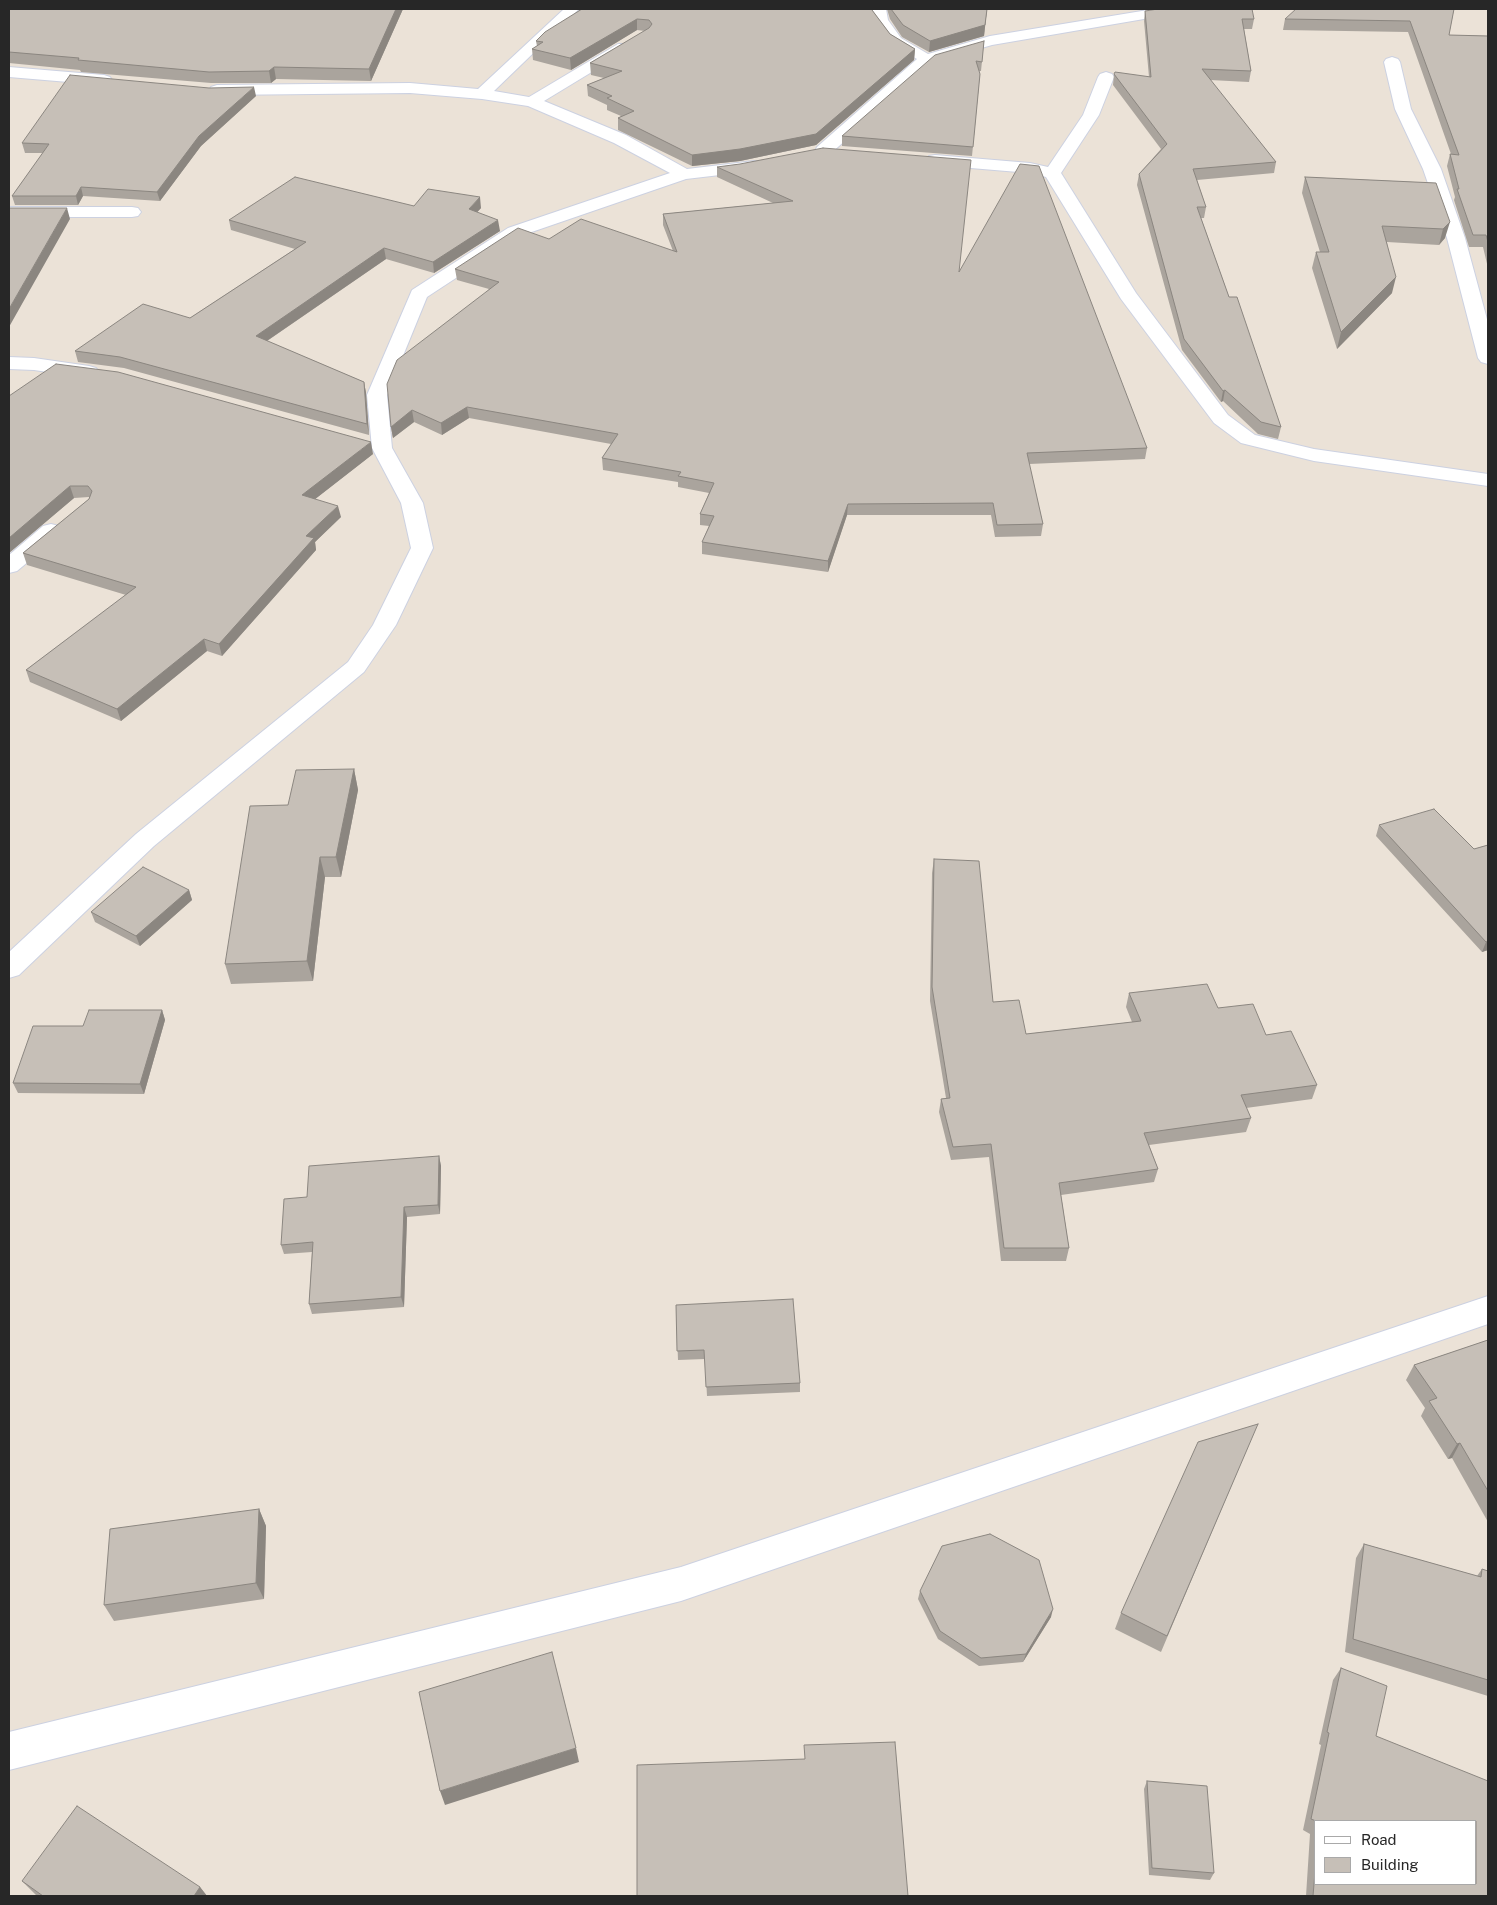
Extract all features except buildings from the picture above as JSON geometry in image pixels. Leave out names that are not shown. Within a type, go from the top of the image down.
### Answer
[{"type":"street","points":[[482,94],[572,9]]},
{"type":"street","points":[[880,9],[881,20],[896,41],[927,59]]},
{"type":"street","points":[[852,154],[815,153],[927,59],[990,41],[1179,9]]},
{"type":"street","points":[[532,102],[635,40]]},
{"type":"street","points":[[1392,62],[1403,109],[1432,169],[1456,238],[1488,358]]},
{"type":"street","points":[[9,72],[123,82]]},
{"type":"street","points":[[1052,173],[1091,115],[1106,77]]},
{"type":"street","points":[[203,89],[259,91],[410,88],[482,94],[532,102],[620,138],[684,174]]},
{"type":"street","points":[[911,158],[1030,168],[1052,173],[1128,295],[1221,419],[1248,439],[1314,455],[1488,480]]},
{"type":"street","points":[[9,968],[145,840],[356,667],[384,625],[422,548],[412,503],[372,445],[377,395],[420,294],[514,232],[684,174],[740,168],[773,162]]},
{"type":"street","points":[[9,212],[132,212]]},
{"type":"street","points":[[9,363],[34,364],[103,374]]},
{"type":"street","points":[[9,566],[68,517]]},
{"type":"street","points":[[9,1751],[681,1584],[1488,1310]]}]
